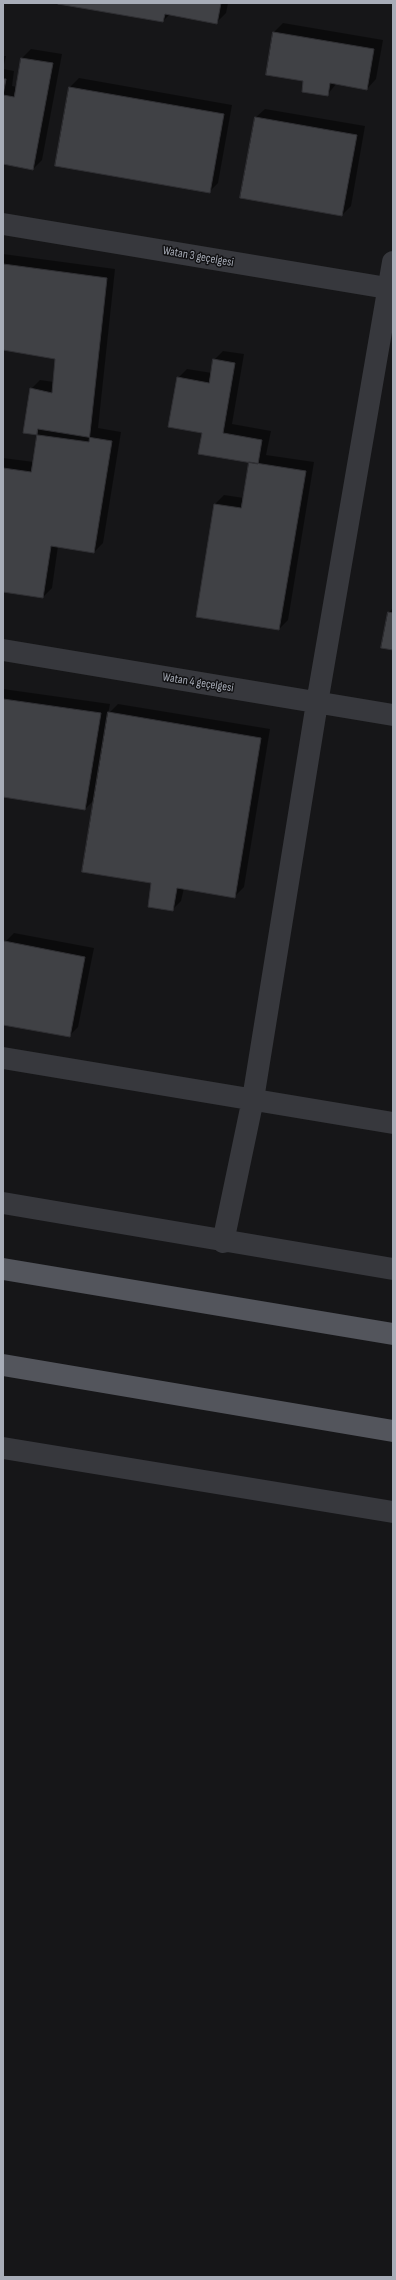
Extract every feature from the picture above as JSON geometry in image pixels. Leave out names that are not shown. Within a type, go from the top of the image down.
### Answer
[{"type":"main road","points":[[3,1269],[393,1334]]},
{"type":"main road","points":[[3,1365],[393,1432]]},
{"type":"street","name":"Watan 3 geçelgesi","points":[[3,224],[391,289]]},
{"type":"street","points":[[223,1242],[253,1099],[318,703],[391,289],[393,262]]},
{"type":"street","name":"Watan 4 geçelgesi","points":[[3,650],[393,715]]},
{"type":"street","points":[[3,1058],[393,1123]]},
{"type":"street","points":[[3,1203],[223,1242],[393,1269]]},
{"type":"street","points":[[3,1448],[393,1512]]},
{"type":"building","points":[[221,3],[217,24],[165,14],[163,22],[58,4]]},
{"type":"building","points":[[273,32],[374,49],[367,90],[330,83],[328,96],[302,92],[303,81],[266,75]]},
{"type":"building","points":[[21,58],[53,63],[33,170],[3,164],[3,95],[14,97]]},
{"type":"building","points":[[3,79],[6,79],[3,95]]},
{"type":"building","points":[[69,87],[224,114],[210,193],[55,166]]},
{"type":"building","points":[[255,117],[357,135],[342,216],[240,198]]},
{"type":"building","points":[[3,264],[107,278],[89,442],[23,433],[30,388],[52,393],[55,359],[3,350]]},
{"type":"building","points":[[213,359],[235,363],[223,433],[262,440],[258,464],[198,454],[202,433],[168,427],[177,377],[209,383]]},
{"type":"building","points":[[38,429],[112,441],[94,553],[51,546],[43,598],[3,592],[3,468],[31,472]]},
{"type":"building","points":[[249,462],[306,471],[279,630],[196,617],[214,504],[241,508]]},
{"type":"building","points":[[388,612],[393,613],[393,650],[381,648]]},
{"type":"building","points":[[3,699],[101,713],[85,810],[3,797]]},
{"type":"building","points":[[108,712],[261,738],[235,898],[177,888],[173,911],[148,907],[151,883],[82,872]]},
{"type":"building","points":[[4,941],[85,957],[70,1037],[3,1025]]}]
